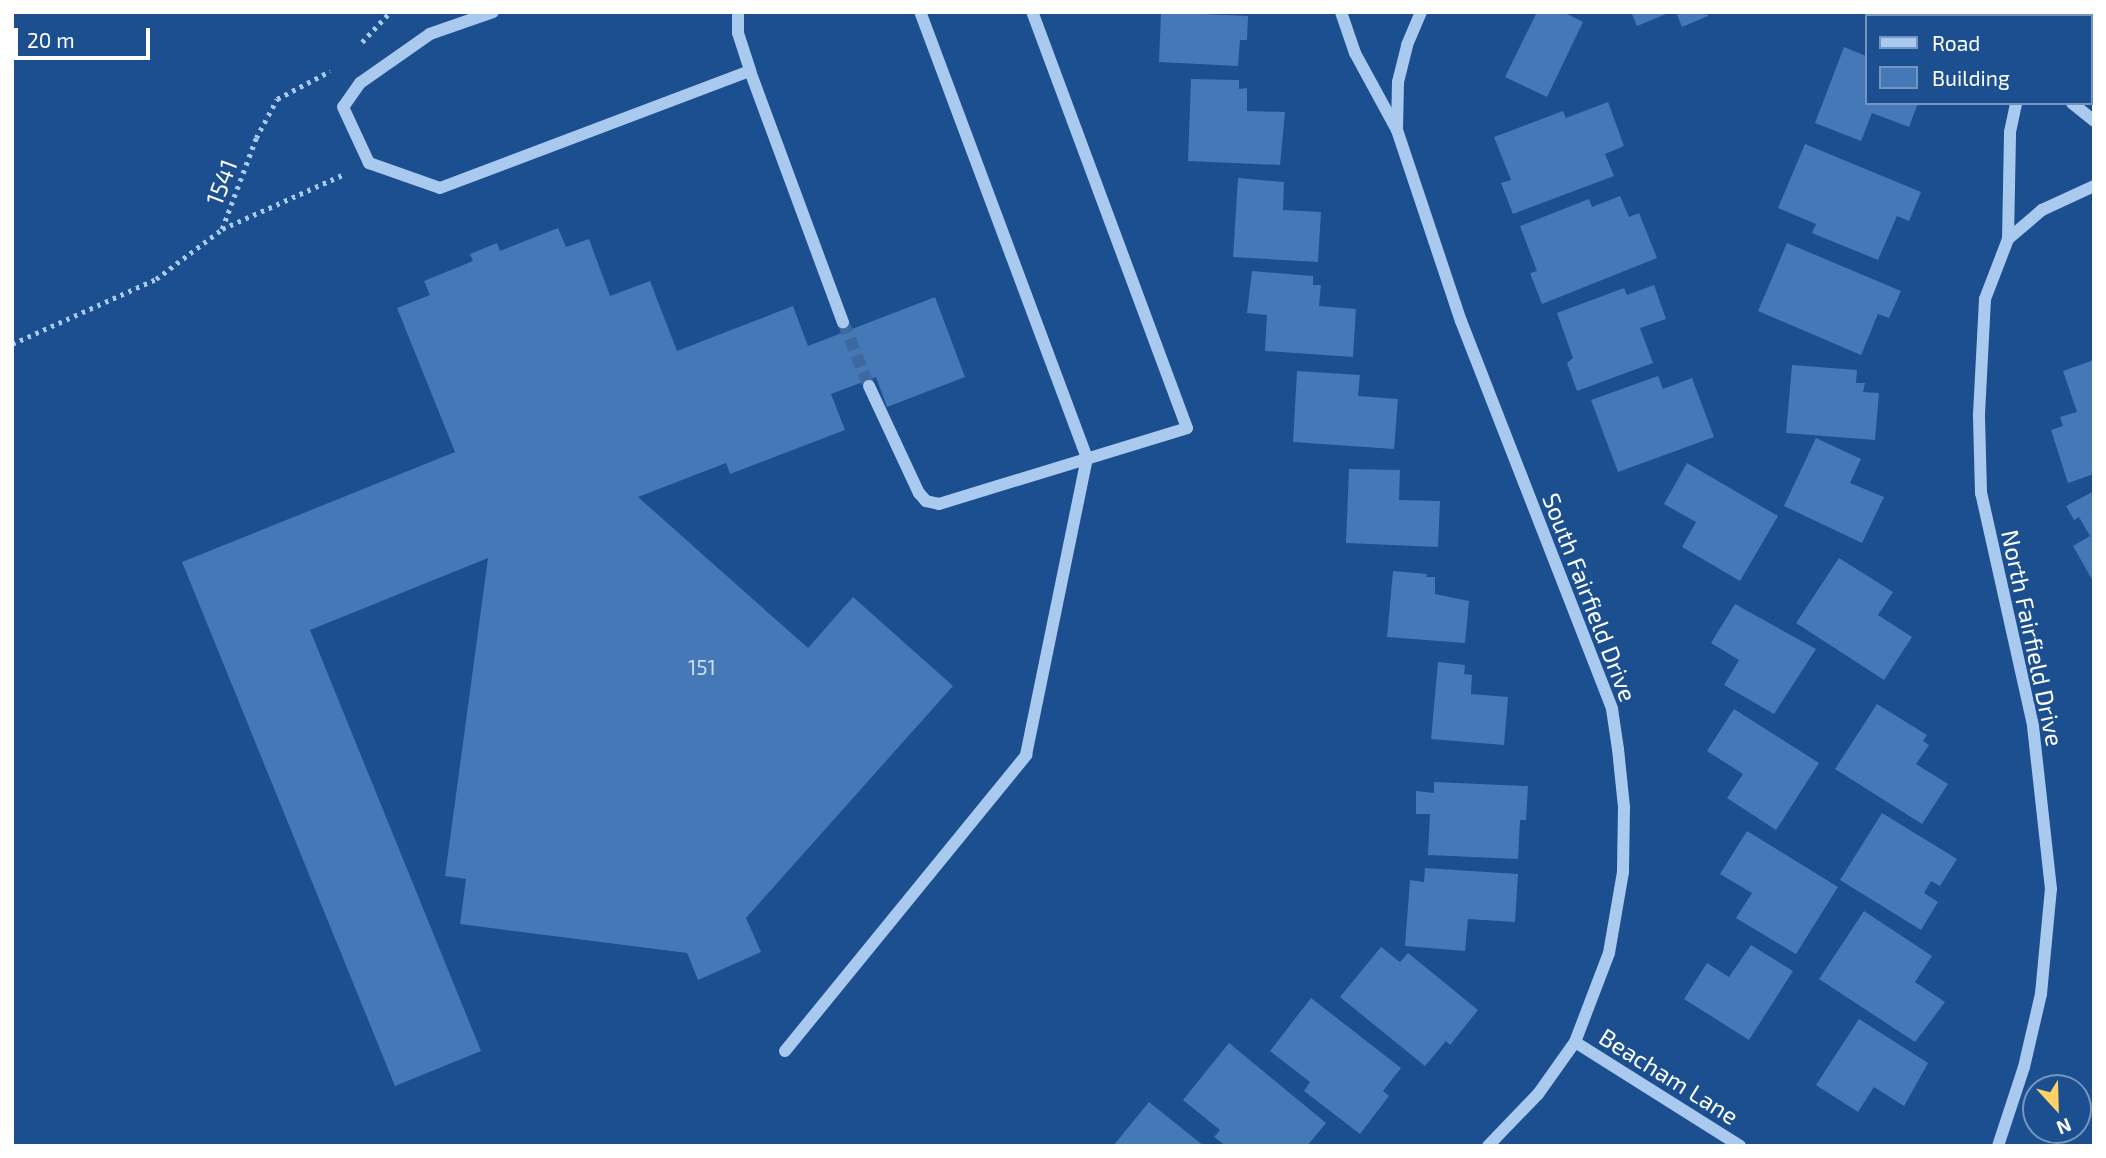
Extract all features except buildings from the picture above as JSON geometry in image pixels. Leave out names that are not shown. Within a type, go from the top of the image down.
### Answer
[{"type":"street","points":[[493,12],[430,34],[360,83],[343,107],[369,163],[440,188],[750,71]]},
{"type":"street","points":[[738,12],[738,33],[750,71],[843,322]]},
{"type":"street","points":[[785,1051],[1026,755],[1087,458],[920,12]]},
{"type":"street","points":[[869,386],[919,493],[926,501],[939,504],[1187,428],[1032,12]]},
{"type":"street","name":"South Fairfield Drive","points":[[1341,12],[1355,53],[1397,130],[1461,321],[1612,709],[1624,807],[1623,872],[1609,953],[1575,1042],[1538,1094],[1488,1146]]},
{"type":"street","name":"South Fairfield Drive","points":[[1397,130],[1398,82],[1407,45],[1421,12]]},
{"type":"street","points":[[2008,239],[2010,132],[2016,105]]},
{"type":"street","points":[[2074,105],[2094,121]]},
{"type":"street","name":"North Fairfield Drive","points":[[1998,1146],[2024,1066],[2041,994],[2051,889],[2033,725],[1981,493],[1979,414],[1985,299],[2008,239],[2042,210],[2094,186]]},
{"type":"street","name":"Beacham Lane","points":[[1575,1042],[1740,1146]]},
{"type":"path","points":[[361,44],[390,12]]},
{"type":"path","name":"1541","points":[[12,344],[156,279],[222,229],[256,138],[277,99],[333,69]]},
{"type":"path","points":[[222,229],[369,163]]},
{"type":"tunnel","points":[[843,322],[869,386]]}]
